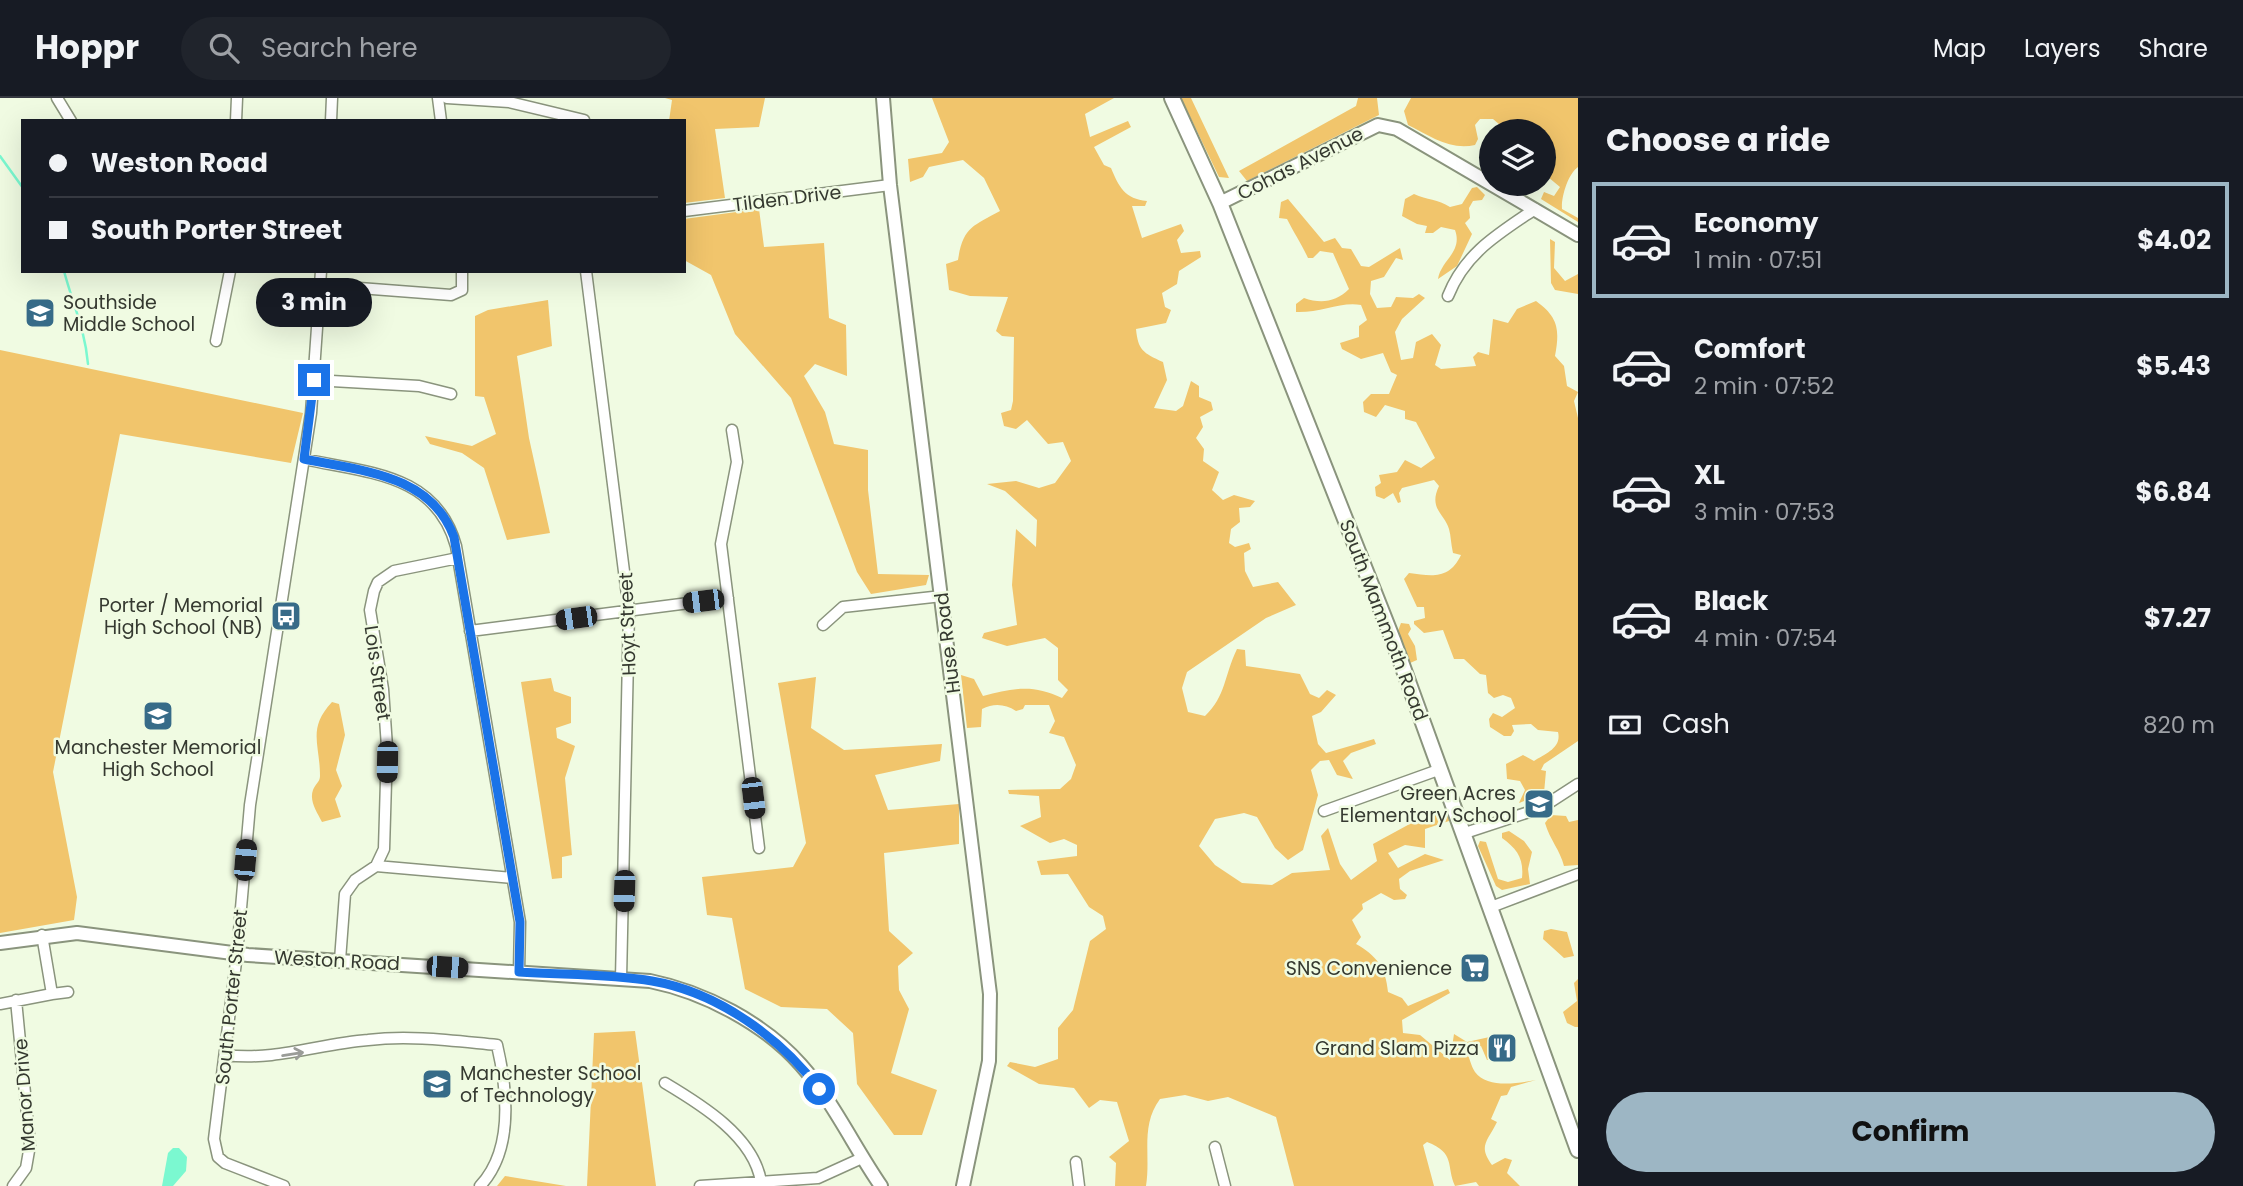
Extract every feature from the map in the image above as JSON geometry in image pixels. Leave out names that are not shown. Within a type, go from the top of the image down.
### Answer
[{"type":"main road","name":"South Mammoth Road","points":[[1172,98],[1220,203],[1441,769],[1578,1150]]},
{"type":"street","points":[[57,98],[70,119]]},
{"type":"street","points":[[236,119],[237,98]]},
{"type":"street","points":[[330,98],[331,119]]},
{"type":"street","points":[[438,98],[441,119]]},
{"type":"street","points":[[447,98],[509,102],[540,115],[575,119]]},
{"type":"street","name":"Huse Road","points":[[883,98],[890,185],[991,1013],[987,1077],[963,1186]]},
{"type":"street","name":"Cohas Avenue","points":[[1220,203],[1378,125],[1397,129],[1479,177]]},
{"type":"street","name":"Tilden Drive","points":[[686,211],[890,185]]},
{"type":"street","name":"Cohas Avenue","points":[[1512,196],[1578,235]]},
{"type":"street","points":[[1448,296],[1457,275],[1478,248],[1535,209]]},
{"type":"street","points":[[216,341],[230,273]]},
{"type":"street","name":"South Porter Street","points":[[284,1186],[225,1163],[218,1157],[214,1139],[237,954],[250,805],[314,380],[321,273]]},
{"type":"street","points":[[320,285],[451,295],[462,290],[462,273]]},
{"type":"street","name":"Hoyt Street","points":[[586,273],[629,611],[621,979]]},
{"type":"street","points":[[314,380],[419,386],[451,394]]},
{"type":"street","points":[[732,430],[737,462],[721,535],[759,848]]},
{"type":"street","points":[[304,459],[391,478],[427,495],[450,527],[458,558],[521,933],[519,972]]},
{"type":"street","name":"Lois Street","points":[[376,866],[384,849],[387,747],[383,689],[370,610],[373,591],[378,582],[394,571],[458,558]]},
{"type":"street","points":[[823,625],[835,611],[843,607],[942,596]]},
{"type":"street","points":[[470,631],[728,598]]},
{"type":"street","points":[[1324,811],[1441,769]]},
{"type":"street","points":[[1465,833],[1541,808],[1578,784]]},
{"type":"street","points":[[340,960],[345,894],[355,880],[376,866],[512,878]]},
{"type":"street","points":[[1490,907],[1578,874]]},
{"type":"street","name":"Weston Road","points":[[0,943],[42,935],[88,933],[237,954],[650,981],[689,991],[733,1014],[781,1045],[819,1089],[881,1186]]},
{"type":"street","points":[[42,935],[52,994]]},
{"type":"street","points":[[0,1004],[68,992]]},
{"type":"street","name":"Manor Drive","points":[[13,1186],[26,1168],[30,1145],[16,1000]]},
{"type":"street","points":[[225,1055],[260,1057],[294,1054],[350,1042],[393,1038],[497,1045],[506,1097],[502,1134],[491,1173],[480,1186]]},
{"type":"street","points":[[665,1083],[732,1132],[755,1160],[761,1182]]},
{"type":"street","points":[[1215,1147],[1225,1186]]},
{"type":"street","points":[[700,1186],[818,1178],[862,1158]]},
{"type":"street","points":[[1076,1162],[1079,1186]]},
{"type":"shaded area","points":[[665,98],[765,98],[759,127],[715,129],[725,198],[686,203],[686,119],[669,119],[672,100]]},
{"type":"shaded area","points":[[932,98],[1114,98],[1085,114],[1090,137],[1128,121],[1131,127],[1094,147],[1104,165],[1111,168],[1124,191],[1133,198],[1147,201],[1145,206],[1132,206],[1142,238],[1181,224],[1184,231],[1177,240],[1181,253],[1200,251],[1201,257],[1179,271],[1177,284],[1162,293],[1165,307],[1171,310],[1166,323],[1136,329],[1138,342],[1143,350],[1163,362],[1167,380],[1154,408],[1176,411],[1183,406],[1191,381],[1199,386],[1199,397],[1211,402],[1213,410],[1200,417],[1203,427],[1196,438],[1204,449],[1203,461],[1219,472],[1212,490],[1223,500],[1234,495],[1255,501],[1250,507],[1239,508],[1240,522],[1231,529],[1229,543],[1235,547],[1249,543],[1251,549],[1244,553],[1245,571],[1253,587],[1278,582],[1296,605],[1266,618],[1187,672],[1182,688],[1188,712],[1205,716],[1221,693],[1237,649],[1245,650],[1246,666],[1300,674],[1310,694],[1319,698],[1327,690],[1336,695],[1321,712],[1312,716],[1318,744],[1326,753],[1374,739],[1376,744],[1351,753],[1343,761],[1353,779],[1337,775],[1329,760],[1320,761],[1311,770],[1318,795],[1303,850],[1288,860],[1275,848],[1257,817],[1244,813],[1215,819],[1199,846],[1215,865],[1242,883],[1272,885],[1292,873],[1330,870],[1321,836],[1328,828],[1340,864],[1351,880],[1377,861],[1373,844],[1417,820],[1448,811],[1452,820],[1425,829],[1425,848],[1405,845],[1388,853],[1398,868],[1425,854],[1444,860],[1410,871],[1399,879],[1400,889],[1407,895],[1405,899],[1394,900],[1381,893],[1362,904],[1363,909],[1352,920],[1361,937],[1356,944],[1379,963],[1388,992],[1402,998],[1408,1006],[1448,989],[1450,993],[1402,1020],[1403,1033],[1420,1035],[1450,1060],[1454,1034],[1467,1042],[1503,1034],[1492,1043],[1493,1058],[1487,1060],[1481,1046],[1466,1050],[1475,1072],[1487,1081],[1495,1083],[1536,1080],[1511,1087],[1507,1095],[1501,1096],[1491,1119],[1497,1122],[1485,1144],[1485,1153],[1492,1165],[1505,1158],[1512,1160],[1507,1173],[1520,1186],[1479,1186],[1476,1182],[1455,1186],[1446,1155],[1427,1142],[1423,1145],[1434,1186],[1294,1186],[1276,1117],[1228,1097],[1208,1101],[1185,1095],[1160,1099],[1154,1109],[1148,1130],[1146,1186],[1115,1186],[1116,1163],[1109,1157],[1129,1141],[1117,1102],[1100,1100],[1089,1108],[1074,1088],[1039,1084],[1007,1066],[1010,1062],[1035,1067],[1058,1059],[1058,1028],[1073,1010],[1090,941],[1106,929],[1103,916],[1089,907],[1068,874],[1041,875],[1037,861],[1077,856],[1077,845],[1064,839],[1050,843],[1020,826],[1041,817],[1039,796],[1009,794],[1008,790],[1060,789],[1071,779],[1076,765],[1064,737],[1049,733],[1055,721],[1049,705],[1025,705],[1023,709],[1016,711],[1004,706],[991,706],[982,709],[981,727],[967,728],[961,675],[974,679],[983,696],[1032,689],[1062,698],[1068,690],[1058,680],[1058,648],[1045,638],[1007,646],[982,638],[984,633],[1017,625],[1012,585],[1016,529],[1036,547],[1037,520],[1005,491],[987,484],[1016,481],[1039,488],[1055,483],[1071,461],[1063,442],[1048,444],[1027,420],[1016,429],[1004,426],[1001,413],[1011,410],[1013,401],[1014,337],[1002,336],[996,331],[1008,297],[970,296],[949,290],[946,264],[958,260],[963,241],[971,229],[1000,211],[984,178],[963,160],[929,167],[923,177],[910,182],[908,159],[942,153],[949,142]]},
{"type":"shaded area","points":[[1181,98],[1191,98],[1229,178],[1219,177]]},
{"type":"shaded area","points":[[1358,98],[1377,98],[1379,115],[1247,181],[1239,171],[1356,106]]},
{"type":"shaded area","points":[[1411,98],[1578,98],[1578,167],[1568,180],[1562,209],[1578,218],[1578,222],[1541,199],[1542,196],[1556,196],[1560,187],[1556,184],[1556,119],[1479,119],[1475,125],[1478,139],[1475,145],[1457,146],[1433,138],[1408,125],[1404,111]]},
{"type":"shaded area","points":[[1477,187],[1479,196],[1484,196],[1482,200],[1473,201],[1469,208],[1470,218],[1465,223],[1472,234],[1457,266],[1438,279],[1454,250],[1457,238],[1455,230],[1441,227],[1433,233],[1425,233],[1427,226],[1402,216],[1405,199],[1414,194],[1450,207],[1462,204],[1472,188]]},
{"type":"shaded area","points":[[1288,199],[1324,242],[1335,238],[1342,248],[1351,249],[1361,266],[1369,267],[1400,248],[1403,260],[1396,258],[1384,277],[1371,281],[1370,294],[1377,308],[1391,307],[1396,297],[1413,298],[1419,294],[1425,298],[1402,319],[1395,332],[1401,360],[1413,358],[1416,342],[1432,334],[1441,345],[1435,365],[1441,369],[1476,366],[1473,357],[1478,352],[1489,355],[1493,319],[1508,323],[1517,309],[1536,301],[1556,324],[1555,356],[1564,366],[1567,386],[1578,392],[1574,401],[1578,418],[1578,741],[1544,764],[1541,770],[1546,771],[1544,793],[1519,803],[1525,790],[1520,781],[1507,779],[1506,764],[1523,755],[1534,761],[1543,756],[1555,746],[1559,738],[1558,732],[1538,730],[1531,724],[1512,725],[1514,731],[1511,736],[1504,736],[1490,727],[1489,719],[1493,713],[1502,717],[1515,708],[1511,698],[1503,695],[1494,698],[1488,693],[1486,675],[1480,674],[1464,659],[1454,659],[1443,630],[1424,633],[1414,624],[1414,621],[1425,618],[1424,607],[1417,607],[1404,579],[1409,573],[1439,575],[1451,569],[1461,555],[1453,553],[1449,529],[1436,506],[1439,486],[1434,480],[1402,488],[1399,493],[1401,502],[1398,503],[1393,493],[1384,499],[1376,496],[1375,487],[1381,483],[1379,475],[1397,472],[1405,460],[1421,468],[1435,458],[1416,422],[1405,419],[1405,411],[1385,405],[1376,417],[1364,412],[1363,402],[1371,394],[1389,394],[1397,375],[1391,372],[1383,353],[1361,359],[1342,349],[1340,343],[1359,337],[1359,326],[1367,320],[1361,305],[1296,312],[1296,304],[1304,298],[1328,301],[1349,289],[1333,253],[1320,251],[1313,258],[1308,258],[1287,219],[1279,218],[1281,202]]},
{"type":"shaded area","points":[[759,209],[764,247],[824,243],[829,318],[846,325],[847,376],[815,364],[804,376],[825,412],[834,444],[868,450],[868,490],[878,574],[929,575],[926,585],[871,594],[857,572],[791,398],[735,334],[711,275],[686,261],[686,219]]},
{"type":"shaded area","points":[[1550,239],[1555,242],[1554,268],[1565,281],[1578,274],[1578,294],[1555,290],[1551,283]]},
{"type":"shaded area","points":[[548,300],[552,346],[517,356],[529,438],[550,533],[507,540],[484,468],[462,453],[430,444],[425,436],[472,446],[496,434],[484,397],[475,396],[475,316],[488,310]]},
{"type":"shaded area","points":[[0,350],[303,413],[291,463],[120,434],[53,772],[77,897],[74,920],[0,933]]},
{"type":"shaded area","points":[[1401,623],[1409,624],[1411,629],[1408,634],[1415,646],[1417,660],[1410,663],[1398,631]]},
{"type":"shaded area","points":[[816,677],[811,728],[844,750],[942,744],[940,761],[875,775],[888,810],[959,804],[959,844],[884,853],[889,931],[913,953],[898,966],[899,990],[909,1009],[891,1073],[937,1090],[922,1135],[894,1135],[857,1084],[853,1033],[827,1009],[781,1007],[745,989],[732,918],[707,915],[702,877],[793,867],[806,843],[778,683]]},
{"type":"shaded area","points":[[551,678],[554,691],[571,697],[571,723],[556,728],[557,738],[575,746],[565,778],[572,855],[562,857],[562,878],[552,879],[521,682]]},
{"type":"shaded area","points":[[332,702],[339,704],[345,735],[336,770],[342,786],[335,799],[341,817],[322,822],[312,798],[320,776],[317,729],[324,712]]},
{"type":"shaded area","points":[[1551,815],[1566,816],[1569,822],[1578,820],[1578,865],[1564,866],[1545,823]]},
{"type":"shaded area","points":[[1509,831],[1524,841],[1532,852],[1528,869],[1530,884],[1502,890],[1496,886],[1478,846],[1480,841],[1486,842],[1498,879],[1508,882],[1522,878],[1522,865],[1518,855],[1502,838],[1502,833]]},
{"type":"shaded area","points":[[1551,929],[1567,932],[1574,956],[1564,958],[1543,939],[1544,931]]},
{"type":"shaded area","points":[[1578,979],[1578,1027],[1575,1027],[1567,1023],[1563,1012],[1577,1001],[1574,983]]},
{"type":"shaded area","points":[[635,1031],[656,1186],[587,1186],[594,1033]]},
{"type":"shaded area","points":[[173,1148],[179,1148],[187,1157],[186,1171],[173,1186],[162,1186],[168,1153]]},
{"type":"shaded area","points":[[505,1176],[566,1186],[497,1186]]},
{"type":"waterway","points":[[0,156],[21,185]]},
{"type":"waterway","points":[[65,273],[81,328],[88,364]]},
{"type":"place","name":"Southside Middle School","points":[[40,313]]},
{"type":"place","name":"Porter / Memorial High School (NB)","points":[[286,616]]},
{"type":"place","name":"Manchester Memorial High School","points":[[158,716]]},
{"type":"place","name":"Green Acres Elementary School","points":[[1539,804]]},
{"type":"place","name":"SNS Convenience","points":[[1475,968]]},
{"type":"place","name":"Grand Slam Pizza","points":[[1502,1048]]},
{"type":"place","name":"Manchester School of Technology","points":[[437,1084]]},
{"type":"route","points":[[314,380],[304,459],[391,478],[410,485],[427,495],[440,510],[454,537],[520,922],[522,943],[519,972],[650,981],[689,991],[757,1028],[781,1045],[802,1066],[819,1089]]}]
